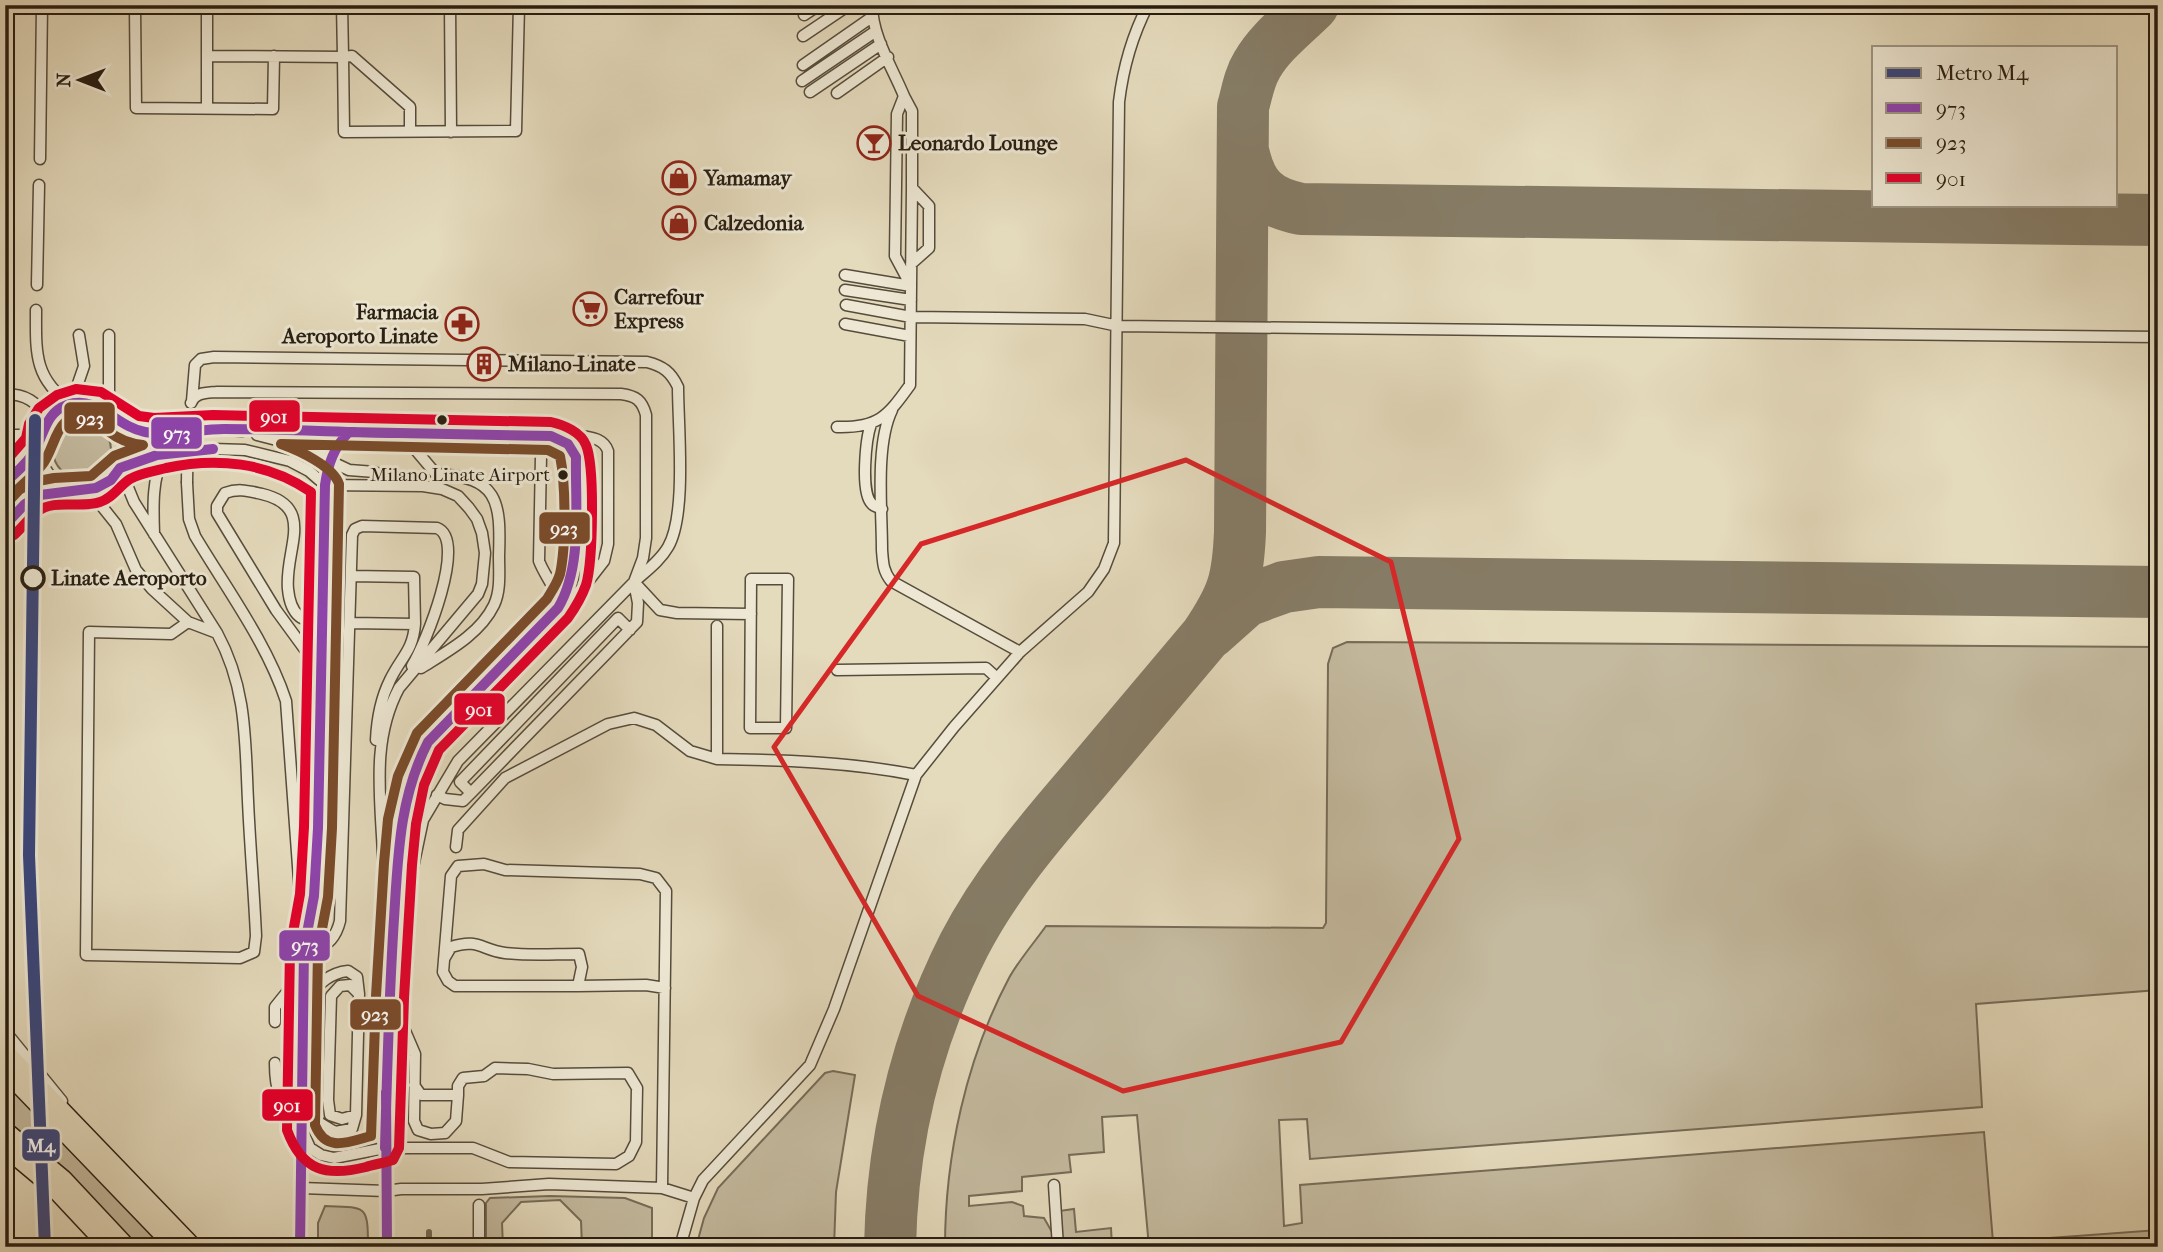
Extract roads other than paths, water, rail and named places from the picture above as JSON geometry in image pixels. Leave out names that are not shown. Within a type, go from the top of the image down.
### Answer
[{"type":"main road","points":[[10,1051],[92,1151],[184,1247]]},
{"type":"main road","points":[[5,1139],[59,1184],[118,1247]]},
{"type":"lane","points":[[40,159],[42,5]]},
{"type":"lane","points":[[206,108],[207,5]]},
{"type":"lane","points":[[342,5],[344,132],[516,131],[519,5]]},
{"type":"lane","points":[[450,5],[451,132]]},
{"type":"lane","points":[[804,15],[819,5]]},
{"type":"lane","points":[[803,36],[849,5]]},
{"type":"lane","points":[[872,5],[876,31],[912,111],[910,385],[884,425],[883,566],[891,581],[1020,652]]},
{"type":"lane","points":[[680,1247],[694,1199],[703,1180],[810,1065],[834,1009],[916,775],[1020,652],[1088,592],[1104,569],[1114,543],[1119,102],[1129,50],[1148,5]]},
{"type":"lane","points":[[135,7],[136,108],[274,109],[274,56]]},
{"type":"lane","points":[[803,65],[872,17]]},
{"type":"lane","points":[[802,81],[876,31]]},
{"type":"lane","points":[[810,92],[881,44]]},
{"type":"lane","points":[[207,56],[352,56],[410,107],[410,131]]},
{"type":"lane","points":[[837,93],[888,57]]},
{"type":"lane","points":[[904,96],[897,114],[895,256],[911,286]]},
{"type":"lane","points":[[37,285],[39,185]]},
{"type":"lane","points":[[911,264],[929,248],[929,206],[912,188]]},
{"type":"lane","points":[[845,275],[911,286]]},
{"type":"lane","points":[[845,290],[911,300]]},
{"type":"lane","points":[[846,305],[911,317],[1085,319],[1118,326],[2158,337]]},
{"type":"lane","points":[[36,310],[39,367],[51,386],[71,404]]},
{"type":"lane","points":[[845,324],[910,337]]},
{"type":"lane","points":[[71,404],[84,366],[79,335]]},
{"type":"lane","points":[[109,335],[109,412]]},
{"type":"lane","points":[[300,1247],[304,954],[286,701],[266,655],[195,536],[189,519],[188,413],[192,401],[195,365],[201,359],[214,357],[647,362],[661,365],[672,375],[678,387],[677,514],[673,536],[659,559],[457,761],[424,820],[389,987]]},
{"type":"lane","points":[[192,401],[200,394],[217,392],[634,395],[643,404],[646,415],[646,538],[643,558],[634,582],[638,603],[637,622],[463,801],[437,795]]},
{"type":"lane","points":[[5,394],[31,398],[49,418]]},
{"type":"lane","points":[[5,482],[24,464],[49,418],[58,410],[71,404],[91,404],[109,412],[124,432],[126,447],[120,468],[134,502],[217,633],[237,679],[244,726],[256,936],[254,952],[240,958],[86,955],[89,632],[172,634],[188,622]]},
{"type":"lane","points":[[836,427],[871,424],[892,410]]},
{"type":"lane","points":[[118,421],[142,431],[172,432]]},
{"type":"lane","points":[[871,424],[866,438],[866,493],[871,504],[882,509]]},
{"type":"lane","points":[[213,429],[530,435],[597,439],[606,445],[609,458],[608,544],[604,561],[583,588],[558,608],[428,741],[416,762],[408,785],[402,820],[389,987],[385,1148],[387,1247]]},
{"type":"lane","points":[[238,430],[296,445],[349,470],[374,472],[392,485]]},
{"type":"lane","points":[[304,954],[314,896],[325,485],[329,462],[349,432]]},
{"type":"lane","points":[[397,433],[436,474],[461,475],[481,484],[496,503],[500,531],[499,590],[494,605],[472,633],[413,673]]},
{"type":"lane","points":[[5,435],[39,440]]},
{"type":"lane","points":[[530,435],[541,456],[539,561],[544,575],[557,593],[558,608]]},
{"type":"lane","points":[[5,441],[19,436]]},
{"type":"lane","points":[[551,436],[563,440],[572,448],[576,464],[573,578],[569,591],[558,608]]},
{"type":"lane","points":[[39,440],[40,458],[46,471],[58,483],[77,490],[100,504],[116,524],[136,570],[152,589],[188,622],[217,633]]},
{"type":"lane","points":[[212,449],[245,450],[290,461],[309,471],[325,485],[392,485],[442,489],[457,496],[477,519],[482,533],[484,570],[478,594],[399,688]]},
{"type":"lane","points":[[5,525],[32,498],[94,489],[103,485],[120,468],[167,453],[158,467],[153,496],[154,534]]},
{"type":"lane","points":[[322,673],[266,594],[218,513],[218,506],[225,493],[241,489],[275,497],[292,511],[295,530],[289,562],[288,589],[292,608],[305,620],[315,618],[323,608]]},
{"type":"lane","points":[[304,954],[328,944],[336,936],[340,921],[352,535],[355,529],[362,526],[437,528],[448,536],[446,576],[441,596],[419,654],[391,703],[384,724],[378,761]]},
{"type":"lane","points":[[275,1063],[275,1086],[301,1123],[310,1147],[321,1155],[334,1158],[385,1148],[473,1147],[509,1162],[616,1164],[629,1156],[636,1142],[637,1088],[628,1073],[553,1074],[528,1069],[495,1068],[484,1076],[463,1078],[458,1086],[456,1121],[445,1133],[431,1134],[418,1130],[414,1121],[415,1054],[389,987],[376,739],[383,699],[391,679],[414,640],[414,577],[351,576]]},
{"type":"lane","points":[[751,579],[788,579],[786,728],[750,728],[751,614],[751,579]]},
{"type":"lane","points":[[634,582],[660,610],[677,613],[751,614]]},
{"type":"lane","points":[[266,594],[288,589]]},
{"type":"lane","points":[[471,793],[460,782],[618,618],[630,630]]},
{"type":"lane","points":[[351,623],[415,624]]},
{"type":"lane","points":[[716,626],[716,759]]},
{"type":"lane","points":[[836,670],[986,668],[997,678]]},
{"type":"lane","points":[[456,847],[458,830],[505,778],[608,724],[634,718],[656,724],[691,751],[716,759],[782,760],[880,768],[916,775]]},
{"type":"lane","points":[[663,1188],[666,891],[656,878],[640,874],[505,870],[484,864],[458,866],[451,876],[443,972],[447,981],[455,986],[646,985],[665,988]]},
{"type":"lane","points":[[444,959],[451,947],[464,943],[483,945],[502,953],[579,954],[582,967],[578,986]]},
{"type":"lane","points":[[275,1022],[275,1007],[304,971]]},
{"type":"lane","points":[[301,1104],[320,1123],[335,1132],[352,1129],[356,1115],[358,978],[348,971],[336,972],[324,979],[303,1002]]},
{"type":"lane","points":[[356,1115],[342,1119],[330,1115],[328,1100],[331,996],[340,986],[350,985],[359,995]]},
{"type":"lane","points":[[5,1020],[10,1051]]},
{"type":"lane","points":[[5,1031],[10,1051]]},
{"type":"lane","points":[[414,1085],[421,1095],[457,1095]]},
{"type":"lane","points":[[301,1188],[386,1191],[482,1189],[549,1184],[663,1188],[694,1199]]},
{"type":"lane","points":[[1054,1185],[1058,1247]]},
{"type":"lane","points":[[479,1205],[480,1247]]},
{"type":"waterway","points":[[429,1232],[429,1247]]},
{"type":"metro line","name":"M4","points":[[35,420],[29,855],[45,1247]]},
{"type":"place","name":"Leonardo Lounge","points":[[874,143]]},
{"type":"place","name":"Yamamay","points":[[679,178]]},
{"type":"place","name":"Calzedonia","points":[[679,223]]},
{"type":"place","name":"Carrefour Express","points":[[590,309]]},
{"type":"place","name":"Farmacia Aeroporto Linate","points":[[462,324]]},
{"type":"place","name":"Milano-Linate","points":[[484,364]]},
{"type":"place","name":"Milano Linate Airport","points":[[563,475]]},
{"type":"place","name":"Linate Aeroporto","points":[[33,578]]}]
